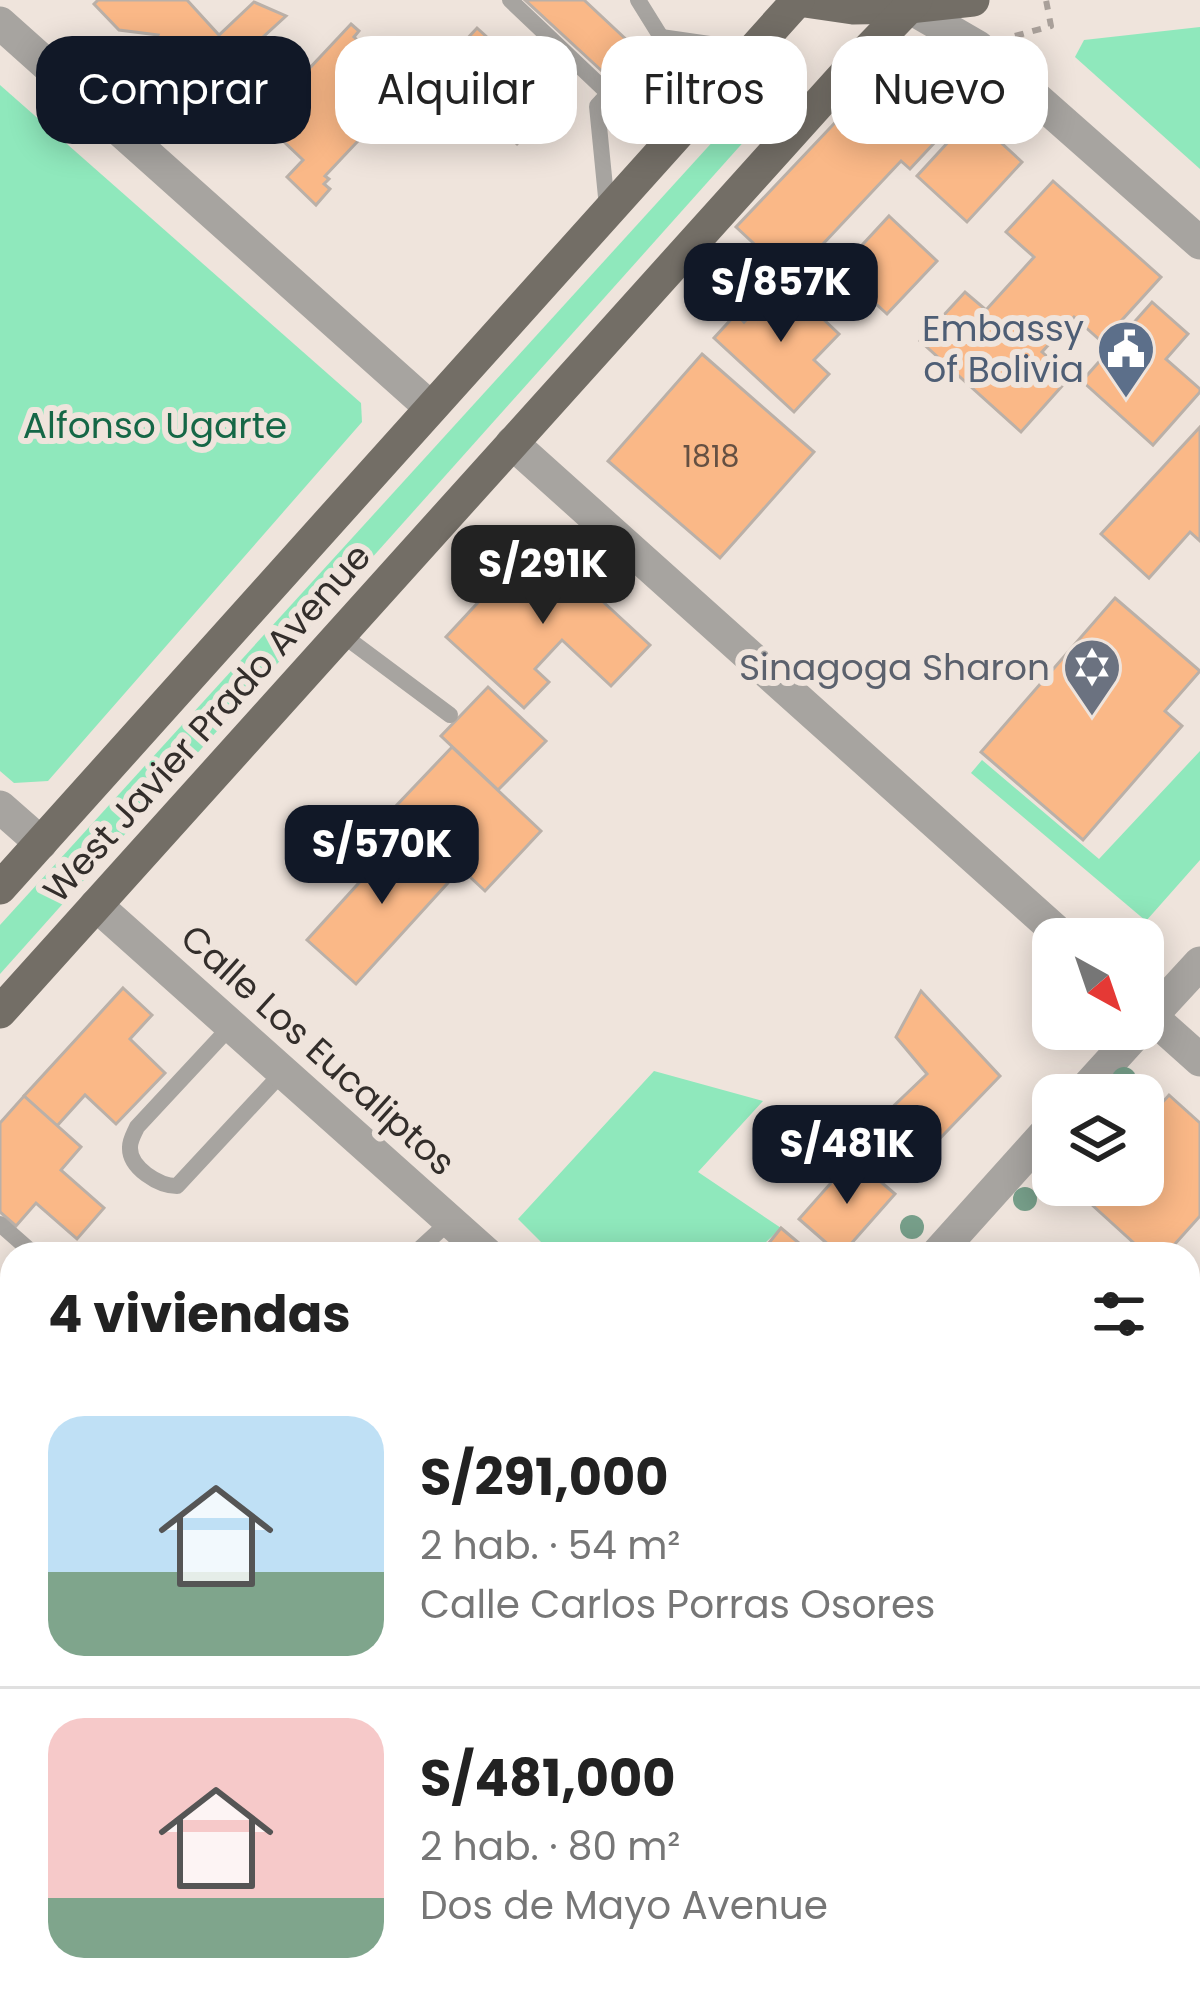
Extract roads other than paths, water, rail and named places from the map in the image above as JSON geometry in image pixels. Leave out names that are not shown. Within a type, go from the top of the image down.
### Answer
[{"type":"main road","points":[[798,0],[853,8],[973,0]]},
{"type":"main road","name":"West Javier Prado Avenue","points":[[765,36],[798,0]]},
{"type":"main road","name":"West Javier Prado Avenue","points":[[0,1012],[912,4]]},
{"type":"main road","name":"West Javier Prado Avenue","points":[[0,888],[668,144]]},
{"type":"street","points":[[912,4],[978,47],[1200,243]]},
{"type":"street","points":[[0,23],[431,408]]},
{"type":"street","points":[[512,443],[1042,918]]},
{"type":"street","points":[[0,807],[41,843]]},
{"type":"street","name":"Calle Los Eucaliptos","points":[[96,904],[474,1242]]},
{"type":"street","points":[[1164,1000],[1200,963]]},
{"type":"street","points":[[1164,1034],[1200,1060]]},
{"type":"street","points":[[1098,1074],[1118,1050]]},
{"type":"street","points":[[948,1242],[1032,1149]]},
{"type":"lane","points":[[510,0],[601,86]]},
{"type":"lane","points":[[638,0],[660,36]]},
{"type":"lane","points":[[601,102],[597,106],[608,211]]},
{"type":"lane","points":[[339,633],[450,715]]},
{"type":"lane","points":[[231,1026],[137,1127],[130,1142],[130,1154],[158,1183],[177,1186],[283,1072]]},
{"type":"lane","points":[[427,1242],[450,1221]]},
{"type":"place","name":"Embassy of Bolivia","points":[[1126,400]]},
{"type":"place","name":"Sinagoga Sharon","points":[[1092,718]]},
{"type":"park label","name":"Alfonso Ugarte","points":[[155,425]]}]
